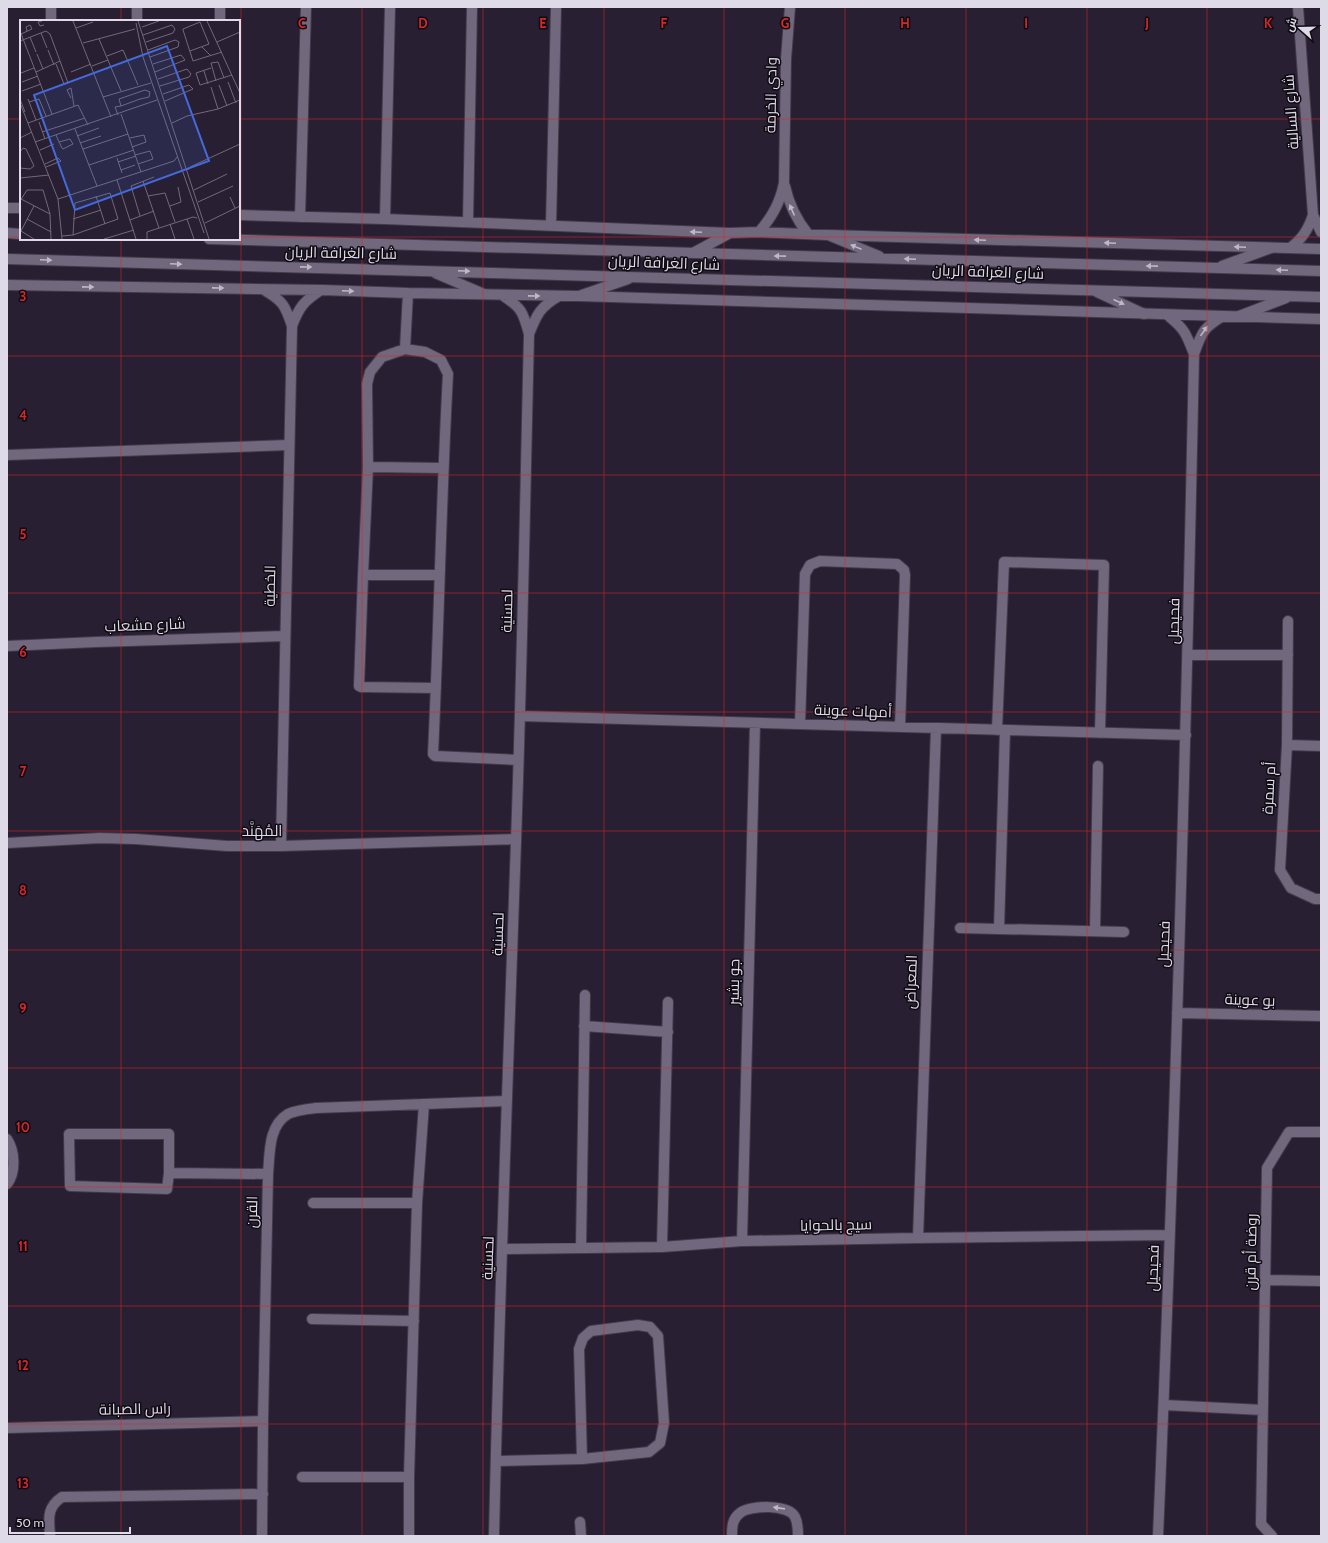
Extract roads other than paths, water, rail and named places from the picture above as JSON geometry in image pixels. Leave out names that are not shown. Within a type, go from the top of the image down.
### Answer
[{"type":"street","points":[[51,7],[51,20]]},
{"type":"street","points":[[137,7],[137,20]]},
{"type":"street","points":[[220,7],[220,20]]},
{"type":"street","points":[[300,216],[306,7]]},
{"type":"street","points":[[385,219],[390,7]]},
{"type":"street","points":[[468,222],[472,7]]},
{"type":"street","points":[[551,225],[556,7]]},
{"type":"street","name":"وادي الخرمة","points":[[759,232],[776,210],[782,197],[784,183],[786,59],[790,7]]},
{"type":"street","name":"شارع السالية","points":[[1298,7],[1313,215],[1321,232]]},
{"type":"street","name":"وادي الخرمة","points":[[784,183],[792,211],[808,234]]},
{"type":"street","points":[[7,208],[20,208]]},
{"type":"street","points":[[240,215],[551,225],[730,233],[759,232],[1321,249]]},
{"type":"street","name":"شارع السالية","points":[[1290,248],[1300,241],[1306,233],[1313,215]]},
{"type":"street","points":[[7,233],[20,234]]},
{"type":"street","points":[[691,254],[730,233]]},
{"type":"street","points":[[828,235],[884,258]]},
{"type":"street","name":"شارع الغرافة الريان","points":[[240,240],[500,246],[691,254],[884,258],[1321,271]]},
{"type":"street","points":[[1217,268],[1271,248]]},
{"type":"street","name":"شارع الغرافة الريان","points":[[7,259],[429,270],[1321,297]]},
{"type":"street","points":[[429,270],[484,294]]},
{"type":"street","points":[[579,296],[634,277]]},
{"type":"street","points":[[7,285],[579,296],[1321,319]]},
{"type":"street","name":"الخطية","points":[[262,289],[277,298],[283,304],[292,326]]},
{"type":"street","name":"الخطية","points":[[281,846],[284,636],[292,326],[303,303],[309,297],[322,290]]},
{"type":"street","points":[[1093,290],[1144,314]]},
{"type":"street","points":[[405,349],[408,293]]},
{"type":"street","name":"لحسنية","points":[[494,1536],[506,1101],[520,716],[529,334],[521,310],[517,305],[502,295]]},
{"type":"street","name":"لحسنية","points":[[529,334],[540,310],[547,303],[559,296]]},
{"type":"street","points":[[1239,316],[1292,296]]},
{"type":"street","name":"فحيحيل","points":[[1167,315],[1181,325],[1194,354]]},
{"type":"street","name":"فحيحيل","points":[[1158,1536],[1164,1405],[1186,735],[1194,354],[1200,336],[1206,327],[1223,316]]},
{"type":"street","points":[[436,688],[359,686],[362,575],[368,467],[367,384],[370,372],[382,357],[405,349],[425,352],[441,360],[448,374],[439,575],[436,688],[434,756],[518,760]]},
{"type":"street","points":[[7,455],[289,445]]},
{"type":"street","points":[[368,467],[443,468]]},
{"type":"street","points":[[800,724],[804,574],[806,569],[814,562],[898,564],[904,570],[906,575],[900,728]]},
{"type":"street","points":[[999,929],[1004,562],[1104,565],[1100,733]]},
{"type":"street","points":[[362,575],[439,575]]},
{"type":"street","name":"أم سمرة","points":[[1288,621],[1287,745],[1280,870],[1291,888],[1315,899],[1321,899]]},
{"type":"street","name":"شارع مشعاب","points":[[7,646],[284,636]]},
{"type":"street","points":[[1188,655],[1288,655]]},
{"type":"street","name":"أمهات عوينة","points":[[520,716],[1186,735]]},
{"type":"street","name":"جو بشير","points":[[742,1241],[755,723]]},
{"type":"street","name":"المعراض","points":[[918,1238],[936,728]]},
{"type":"street","points":[[1287,745],[1321,746]]},
{"type":"street","points":[[1095,931],[1098,766]]},
{"type":"street","name":"المُهَنَّد","points":[[7,842],[122,838],[227,846],[281,846],[516,839]]},
{"type":"street","points":[[960,928],[1124,932]]},
{"type":"street","points":[[581,1248],[585,995]]},
{"type":"street","points":[[662,1247],[668,1002]]},
{"type":"street","name":"بو عوينة","points":[[1177,1013],[1321,1016]]},
{"type":"street","points":[[584,1026],[668,1032]]},
{"type":"street","name":"القرن","points":[[262,1536],[268,1174],[271,1142],[274,1130],[279,1122],[289,1114],[316,1108],[506,1101]]},
{"type":"street","points":[[409,1536],[409,1477],[417,1203],[424,1104]]},
{"type":"street","name":"روضة أم قرن","points":[[1272,1536],[1262,1524],[1267,1168],[1289,1132],[1321,1132]]},
{"type":"street","points":[[69,1134],[169,1134],[169,1173],[167,1189],[70,1186],[69,1134]]},
{"type":"street","points":[[7,1139],[11,1146],[13,1173],[11,1180],[7,1184]]},
{"type":"street","points":[[169,1173],[268,1174]]},
{"type":"street","points":[[313,1203],[417,1203]]},
{"type":"street","name":"سيج بالحوايا","points":[[503,1248],[662,1247],[742,1241],[1169,1235]]},
{"type":"street","points":[[1265,1280],[1321,1281]]},
{"type":"street","points":[[312,1320],[414,1322]]},
{"type":"street","points":[[496,1461],[582,1459],[650,1452],[660,1443],[664,1424],[658,1336],[650,1327],[638,1325],[591,1331],[583,1338],[579,1349],[582,1459]]},
{"type":"street","points":[[1164,1405],[1263,1410]]},
{"type":"street","name":"راس الصبانة","points":[[7,1428],[263,1421]]},
{"type":"street","points":[[302,1477],[409,1477]]},
{"type":"street","points":[[50,1536],[50,1509],[54,1502],[62,1497],[263,1494]]},
{"type":"street","points":[[732,1536],[734,1520],[741,1512],[748,1509],[778,1507],[790,1511],[795,1516],[798,1536]]},
{"type":"street","points":[[580,1522],[581,1536]]}]
